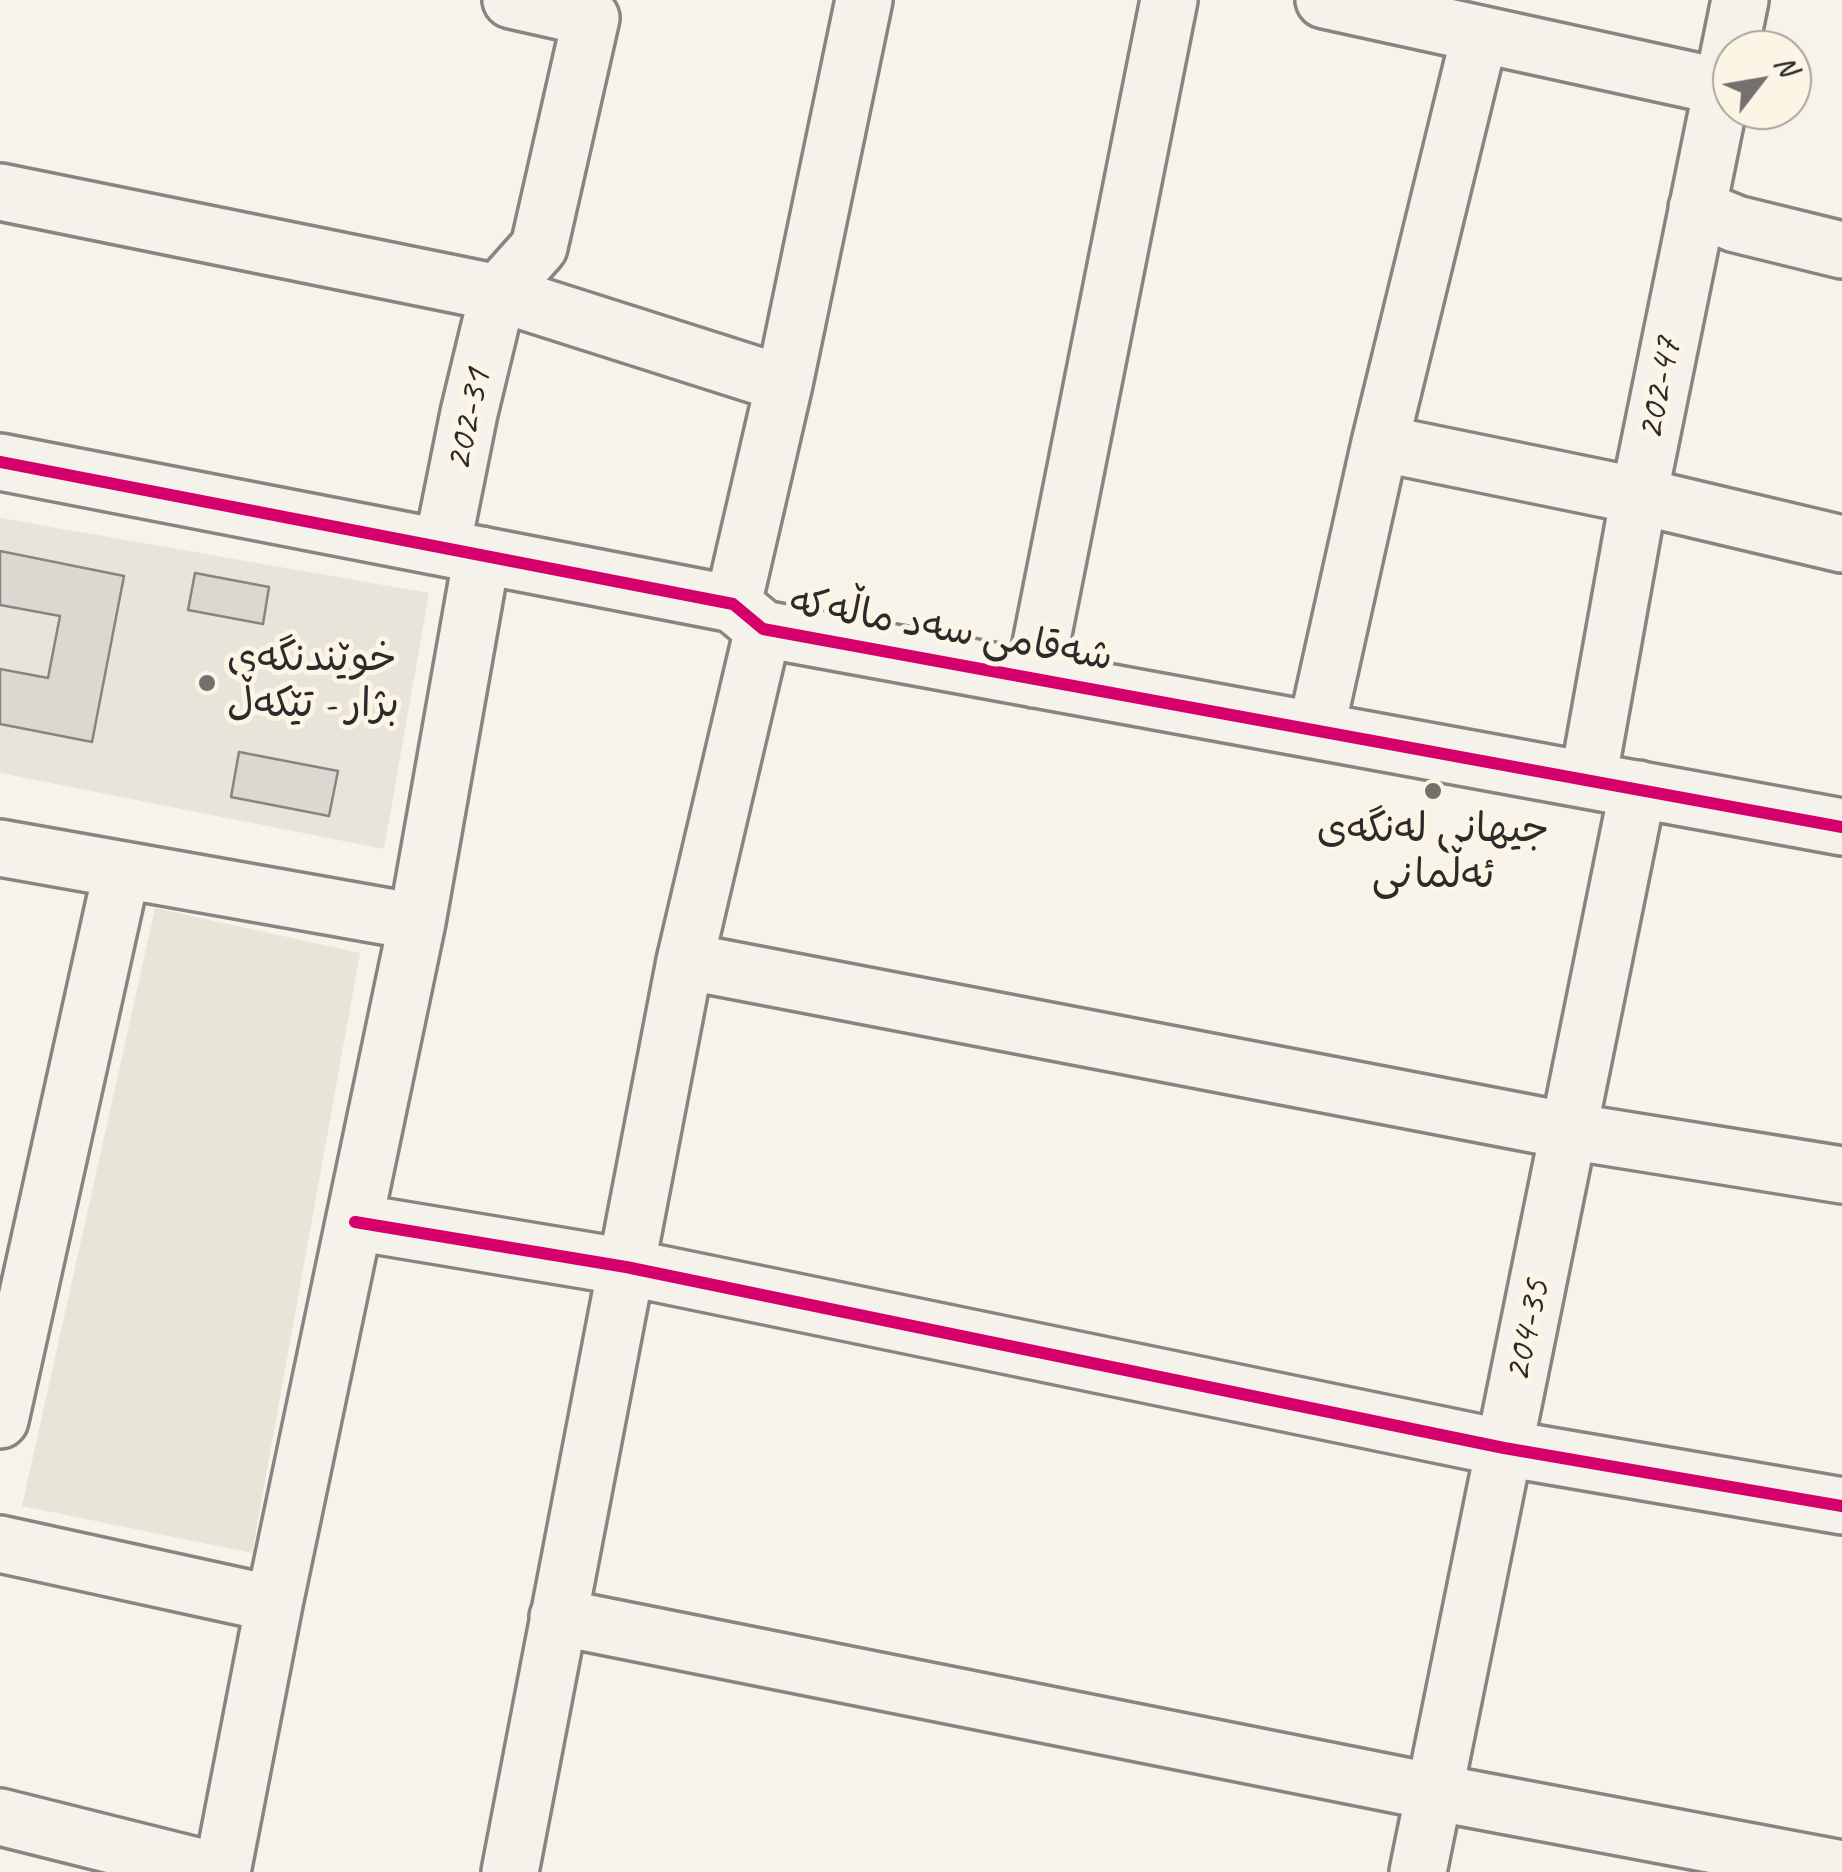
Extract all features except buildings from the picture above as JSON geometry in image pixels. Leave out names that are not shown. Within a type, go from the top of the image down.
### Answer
[{"type":"street","points":[[510,1872],[685,961],[748,616],[784,384],[864,0]]},
{"type":"street","points":[[1034,679],[1169,0]]},
{"type":"street","points":[[1324,0],[1712,86]]},
{"type":"street","name":"202-47","points":[[1734,30],[1740,0]]},
{"type":"street","points":[[498,293],[538,246],[591,18],[540,3]]},
{"type":"street","points":[[1316,730],[1380,442],[1480,34]]},
{"type":"street","name":"202-47","points":[[1613,785],[1639,496],[1713,130]]},
{"type":"street","points":[[0,192],[498,293],[784,384]]},
{"type":"street","points":[[1697,208],[1736,224],[1842,250]]},
{"type":"street","name":"202-31","points":[[221,1872],[417,922],[462,551],[469,412],[498,293]]},
{"type":"street","points":[[1380,442],[1639,496],[1842,544]]},
{"type":"street","name":"شەقامی سەد ماڵەکە","points":[[0,462],[462,551],[1034,679],[1842,827]]},
{"type":"street","name":"204-35","points":[[1418,1872],[1569,1131],[1613,785]]},
{"type":"street","points":[[0,848],[417,922]]},
{"type":"street","points":[[0,1420],[122,870]]},
{"type":"street","points":[[685,961],[1569,1131],[1842,1176]]},
{"type":"street","points":[[355,1222],[626,1267],[1504,1448],[1842,1506]]},
{"type":"street","points":[[0,1544],[274,1604]]},
{"type":"street","points":[[558,1617],[1434,1792],[1842,1869]]},
{"type":"street","points":[[0,1817],[221,1872]]},
{"type":"shaded area","name":"خوێندنگەی بژار - تێکەڵ","points":[[0,518],[429,593],[384,849],[0,773]]},
{"type":"shaded area","points":[[155,908],[360,953],[252,1553],[22,1506]]},
{"type":"cycle path","points":[[0,462],[733,604],[763,629],[1842,827]]},
{"type":"cycle path","points":[[355,1222],[626,1267],[1504,1448],[1842,1506]]},
{"type":"place","name":"خوێندنگەی بژار - تێکەڵ","points":[[207,683]]},
{"type":"place","name":"جیهانی لەنگەی ئەڵمانی","points":[[1433,791]]}]
